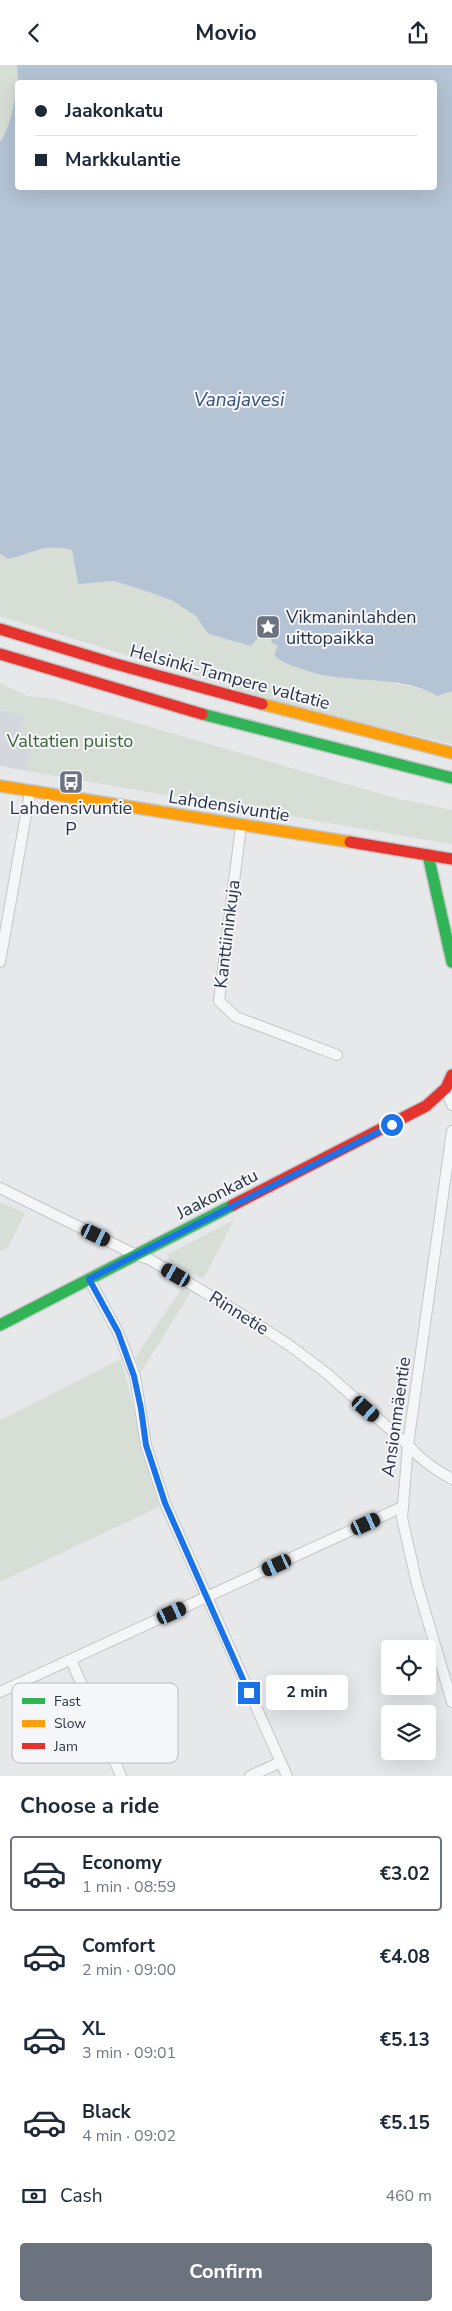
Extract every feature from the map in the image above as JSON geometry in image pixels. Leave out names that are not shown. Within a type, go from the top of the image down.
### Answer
[{"type":"main road","name":"Helsinki-Tampere valtatie","points":[[0,629],[102,660],[335,724],[452,753]]},
{"type":"main road","points":[[0,654],[92,684],[324,747],[452,778]]},
{"type":"main road","name":"Lahdensivuntie","points":[[0,786],[452,859]]},
{"type":"main road","points":[[428,855],[452,962]]},
{"type":"main road","points":[[446,1088],[452,1075]]},
{"type":"main road","name":"Jaakonkatu","points":[[0,1325],[417,1111],[429,1104],[446,1088]]},
{"type":"street","points":[[0,962],[30,791]]},
{"type":"street","name":"Kanttiininkuja","points":[[241,826],[219,1001],[236,1017],[338,1055]]},
{"type":"street","points":[[446,1088],[452,1105]]},
{"type":"street","name":"Ansionmäentie","points":[[452,1131],[408,1445],[402,1507],[402,1518],[417,1584],[452,1702]]},
{"type":"street","name":"Rinnetie","points":[[0,1188],[136,1255],[149,1259],[190,1282],[289,1345],[325,1372],[434,1469],[452,1479]]},
{"type":"street","points":[[89,1279],[118,1332],[134,1376],[146,1445],[165,1503],[287,1776]]},
{"type":"street","points":[[20,1683],[402,1507]]},
{"type":"street","points":[[71,1660],[81,1683]]},
{"type":"street","points":[[0,1692],[12,1687]]},
{"type":"street","points":[[250,1776],[281,1762]]},
{"type":"street","points":[[116,1763],[122,1776]]},
{"type":"shaded area","points":[[0,710],[25,715],[33,740],[27,771],[0,766]]},
{"type":"green space","points":[[0,65],[17,65],[12,115],[0,142]]},
{"type":"green space","points":[[57,546],[72,550],[78,583],[114,581],[152,593],[173,601],[196,616],[203,627],[257,639],[265,620],[274,622],[276,626],[273,634],[278,646],[311,672],[335,677],[377,680],[429,690],[437,695],[452,691],[452,744],[295,707],[0,616],[0,554],[8,559],[23,555],[40,547]]},
{"type":"green space","name":"Valtatien puisto","points":[[0,683],[27,696],[54,699],[395,798],[452,810],[452,844],[27,771],[33,741],[20,738],[24,715],[0,710]]},
{"type":"green space","points":[[0,1202],[25,1213],[8,1247],[0,1251]]},
{"type":"green space","points":[[234,1220],[203,1279],[169,1260],[168,1254]]},
{"type":"green space","points":[[182,1288],[192,1290],[141,1372],[135,1358]]},
{"type":"green space","points":[[121,1359],[159,1507],[0,1582],[0,1420]]},
{"type":"water","name":"Vanajavesi","points":[[17,65],[452,65],[452,691],[437,696],[415,686],[329,676],[293,666],[280,660],[274,654],[278,646],[272,643],[270,636],[276,627],[274,622],[265,621],[257,639],[251,646],[209,634],[196,616],[173,601],[114,581],[78,584],[72,550],[46,548],[8,559],[0,554],[0,142],[9,122],[15,97],[15,190],[437,190],[437,80],[18,80]]},
{"type":"traffic: fast","points":[[202,714],[452,778]]},
{"type":"traffic: fast","points":[[428,855],[452,962]]},
{"type":"traffic: fast","points":[[0,1325],[233,1205]]},
{"type":"traffic: slow","points":[[262,704],[452,753]]},
{"type":"traffic: slow","points":[[0,786],[350,842]]},
{"type":"traffic: jam","points":[[0,629],[112,663],[262,704]]},
{"type":"traffic: jam","points":[[0,654],[202,714]]},
{"type":"traffic: jam","points":[[350,842],[452,859]]},
{"type":"traffic: jam","points":[[233,1205],[426,1106],[446,1088],[452,1075]]},
{"type":"place","name":"Vikmaninlahden uittopaikka","points":[[268,627]]},
{"type":"place","name":"Lahdensivuntie P","points":[[71,782]]},
{"type":"route","points":[[249,1693],[165,1503],[146,1445],[138,1389],[134,1376],[118,1332],[89,1279],[392,1125]]}]
